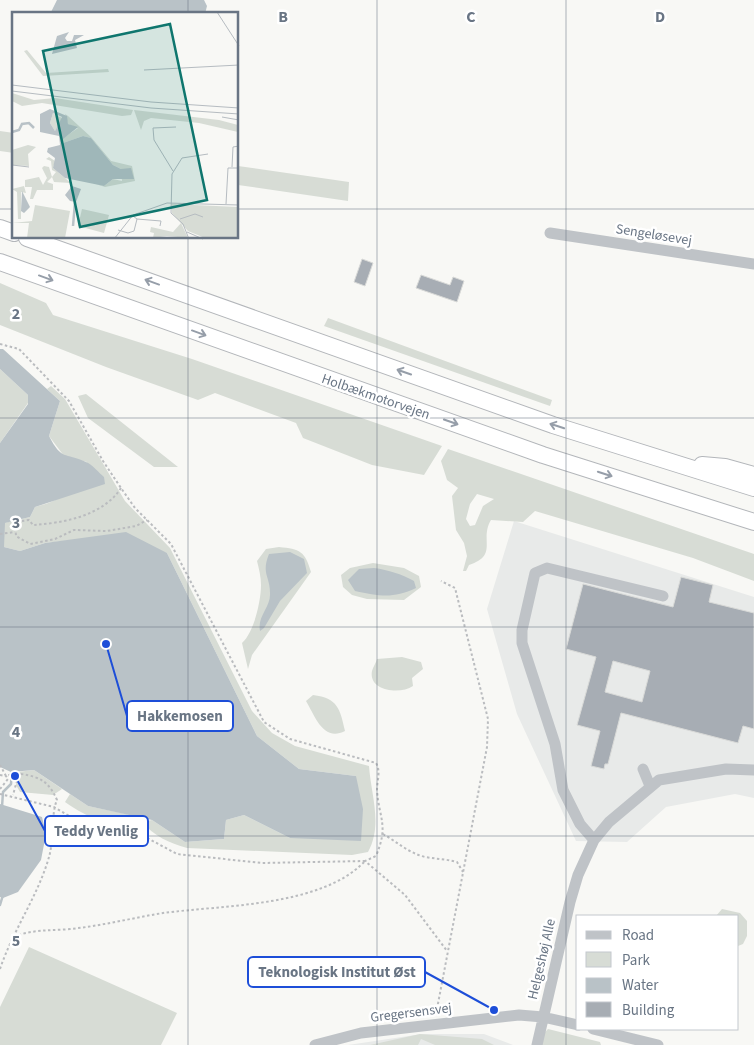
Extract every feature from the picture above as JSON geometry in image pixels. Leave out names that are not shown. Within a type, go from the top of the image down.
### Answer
[{"type":"highway","points":[[0,228],[12,232]]},
{"type":"highway","points":[[30,239],[553,425],[754,488]]},
{"type":"highway","name":"Holbækmotorvejen","points":[[0,262],[543,455],[754,522]]},
{"type":"highway","points":[[669,462],[725,467],[754,474]]},
{"type":"street","name":"Sengeløsevej","points":[[550,233],[754,264]]},
{"type":"street","points":[[594,840],[580,824],[563,790],[555,744],[522,643],[522,630],[535,573],[547,568],[663,596]]},
{"type":"street","points":[[643,769],[650,786],[659,780],[726,769],[754,770]]},
{"type":"street","name":"Helgeshøj Alle","points":[[576,1025],[543,1017],[578,875],[594,840],[609,822],[650,786]]},
{"type":"street","name":"Gregersensvej","points":[[316,1045],[361,1033],[498,1017],[543,1017]]},
{"type":"street","points":[[536,1045],[543,1017]]},
{"type":"street","points":[[597,1030],[658,1045]]},
{"type":"path","points":[[0,344],[18,349],[69,400],[103,461],[121,488],[171,544],[264,722],[290,739],[376,763],[379,768],[378,801],[383,818],[383,833],[376,856],[365,861],[355,872],[335,882],[278,900],[164,913],[70,929],[26,932],[14,937]]},
{"type":"path","points":[[121,488],[104,505],[87,514],[47,524],[32,525],[29,520],[15,522],[16,536],[30,544],[55,539],[74,530],[107,531],[136,526],[148,520]]},
{"type":"path","points":[[0,534],[16,532]]},
{"type":"path","points":[[434,1025],[487,747],[488,719],[455,588],[441,581]]},
{"type":"path","points":[[0,765],[8,779],[0,789]]},
{"type":"path","points":[[0,775],[18,773],[20,775],[41,777],[54,793],[57,800],[54,807],[54,836],[49,857],[4,956],[0,969]]},
{"type":"path","points":[[13,796],[20,775]]},
{"type":"path","points":[[0,794],[54,807],[76,820],[136,832],[177,854],[254,862],[365,861],[405,895],[448,951]]},
{"type":"path","points":[[383,833],[403,848],[426,856],[457,862],[463,872]]},
{"type":"path","points":[[0,955],[4,956]]},
{"type":"shaded area","points":[[514,521],[754,597],[754,798],[735,794],[666,807],[627,842],[576,841],[517,714],[487,609]]},
{"type":"shaded area","points":[[422,1034],[484,1034],[513,1045],[348,1045]]},
{"type":"green space","points":[[0,131],[12,133],[12,153],[0,151]]},
{"type":"green space","points":[[239,166],[349,182],[348,201],[239,185]]},
{"type":"green space","points":[[0,283],[46,303],[53,315],[192,359],[442,446],[424,475],[372,465],[303,438],[296,423],[215,393],[198,400],[106,367],[0,325]]},
{"type":"green space","points":[[328,318],[552,400],[550,406],[324,326]]},
{"type":"green space","points":[[0,369],[28,395],[28,403],[0,443]]},
{"type":"green space","points":[[51,386],[65,399],[125,501],[170,548],[252,711],[272,733],[295,746],[369,766],[375,810],[375,831],[368,852],[352,855],[187,848],[162,838],[142,822],[152,820],[185,842],[224,839],[226,820],[244,815],[290,838],[356,776],[299,769],[257,736],[167,553],[84,539],[45,543],[20,551],[4,547],[4,523],[30,517],[35,507],[62,496],[72,486],[87,462],[64,456],[49,436],[60,401],[47,389]]},
{"type":"green space","points":[[86,394],[178,467],[154,467],[88,418],[78,396]]},
{"type":"green space","points":[[448,449],[754,554],[754,581],[693,558],[535,511],[523,522],[491,520],[488,527],[486,552],[483,557],[469,565],[466,571],[463,571],[467,556],[464,543],[456,530],[452,496],[458,488],[447,480],[441,461]],"holes":[[[477,494],[494,499],[483,506],[475,525],[470,526],[466,519],[470,504]]]},
{"type":"green space","points":[[279,547],[301,552],[311,572],[252,655],[248,669],[242,643],[250,632],[260,599],[261,582],[257,561],[266,549]]},
{"type":"green space","points":[[373,563],[404,568],[419,576],[421,587],[404,600],[367,599],[352,595],[343,587],[341,575],[350,568]]},
{"type":"green space","points":[[402,657],[421,662],[423,669],[412,678],[413,686],[407,689],[393,690],[380,687],[375,683],[372,678],[372,671],[377,659]]},
{"type":"green space","points":[[313,695],[333,702],[339,711],[345,731],[331,733],[321,726],[306,701]]},
{"type":"green space","points":[[34,770],[62,789],[53,795],[20,792],[16,785],[17,772]]},
{"type":"green space","points":[[70,794],[88,806],[136,816],[131,824],[96,819],[65,802]]},
{"type":"green space","points":[[722,909],[740,913],[747,921],[747,936],[743,944],[739,946],[739,915],[717,915]]},
{"type":"green space","points":[[29,947],[177,1013],[161,1045],[0,1045],[0,1007]]},
{"type":"green space","points":[[548,1029],[600,1042],[601,1045],[541,1045],[545,1032]]},
{"type":"green space","points":[[420,1034],[482,1039],[494,1045],[435,1045],[421,1039],[418,1045],[370,1045]]},
{"type":"water","points":[[57,0],[204,0],[207,6],[206,12],[51,12]]},
{"type":"water","points":[[0,349],[3,349],[60,401],[49,436],[53,444],[64,455],[91,465],[104,477],[105,484],[35,507],[30,517],[5,523],[4,547],[20,551],[45,543],[126,532],[167,553],[257,736],[299,769],[356,776],[363,809],[361,841],[290,838],[244,815],[226,820],[224,839],[185,842],[152,820],[88,806],[34,770],[11,772],[0,767],[0,443],[28,404],[28,395],[0,369]]},
{"type":"water","points":[[290,552],[304,559],[307,573],[280,601],[264,628],[260,631],[260,621],[270,598],[270,587],[266,571],[269,554]]},
{"type":"water","points":[[374,568],[400,574],[414,581],[416,588],[400,594],[386,596],[355,591],[348,580],[359,569]]},
{"type":"water","points":[[0,804],[42,817],[46,834],[41,860],[18,892],[3,898],[0,897]]},
{"type":"building","points":[[362,259],[373,263],[365,286],[354,282]]},
{"type":"building","points":[[421,275],[450,285],[453,277],[464,281],[457,302],[416,288]]},
{"type":"building","points":[[681,577],[713,585],[709,602],[754,613],[754,729],[743,726],[738,743],[621,713],[608,764],[605,764],[604,769],[591,766],[600,731],[577,725],[596,657],[566,649],[583,584],[673,607]],"holes":[[[613,661],[650,671],[642,702],[605,692]]]},
{"type":"waterway","points":[[2,807],[3,792],[11,784],[12,769]]},
{"type":"waterway","points":[[0,905],[3,895]]},
{"type":"place","name":"Hakkemosen","points":[[106,644]]},
{"type":"place","name":"Teddy Venlig","points":[[15,776]]},
{"type":"place","name":"Teknologisk Institut Øst","points":[[494,1010]]}]
